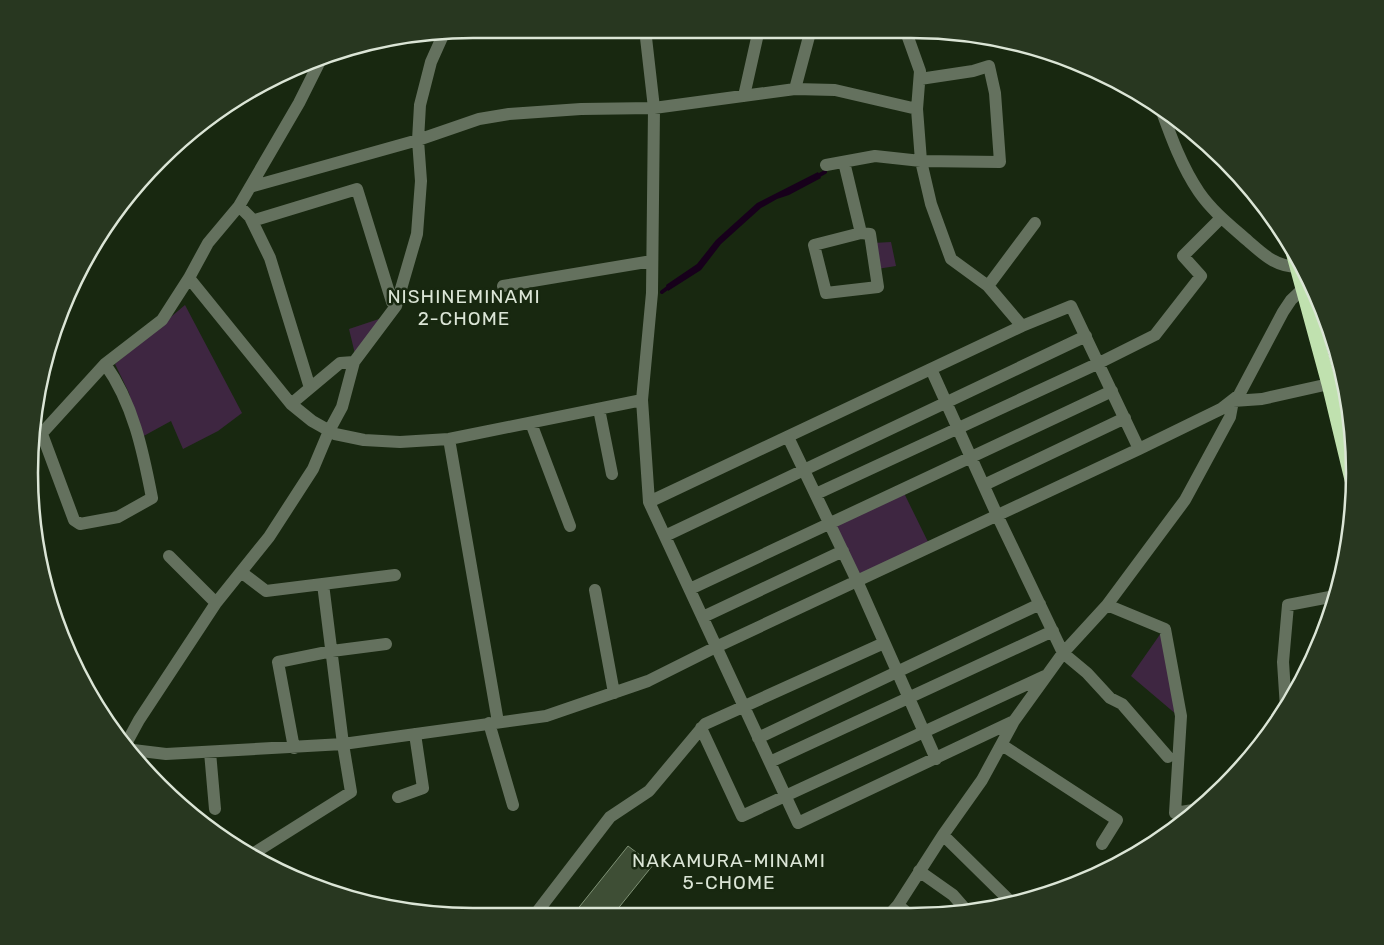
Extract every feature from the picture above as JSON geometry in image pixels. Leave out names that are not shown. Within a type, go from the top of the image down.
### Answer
[{"type":"highway","points":[[1310,299],[1329,384],[1346,445]]},
{"type":"street","points":[[129,739],[216,602],[269,537],[313,469],[329,431],[342,407],[354,362],[396,306],[417,234],[421,182],[418,140],[420,105],[430,62],[441,38]]},
{"type":"street","points":[[645,38],[654,108],[652,293],[642,400],[650,502],[798,823],[1014,721]]},
{"type":"street","points":[[744,96],[757,38]]},
{"type":"street","points":[[795,89],[809,38]]},
{"type":"street","points":[[908,38],[920,71],[917,109],[921,161],[932,204],[951,259],[988,286],[1022,326]]},
{"type":"street","points":[[826,165],[876,156],[921,161],[1000,162],[995,93],[989,66],[973,72],[920,79]]},
{"type":"street","points":[[39,437],[105,364],[162,320],[189,278],[208,243],[239,206],[299,103],[317,67]]},
{"type":"street","points":[[250,186],[418,140],[479,119],[509,114],[581,109],[654,108],[795,89],[835,90],[917,109]]},
{"type":"street","points":[[1165,119],[1183,165],[1200,193],[1221,218],[1266,257],[1283,267],[1295,267]]},
{"type":"street","points":[[844,162],[861,233]]},
{"type":"street","points":[[252,221],[357,189],[392,302],[396,306]]},
{"type":"street","points":[[239,206],[252,221],[270,258],[310,388]]},
{"type":"street","points":[[816,494],[1099,363],[1155,335],[1201,276],[1183,256],[1221,218]]},
{"type":"street","points":[[988,286],[1035,222]]},
{"type":"street","points":[[861,233],[870,234],[878,287],[826,294],[814,245],[861,233]]},
{"type":"street","points":[[503,286],[652,261]]},
{"type":"street","points":[[189,278],[292,404],[312,421],[335,434],[364,440],[400,442],[449,439],[642,400]]},
{"type":"street","points":[[138,751],[166,754],[343,744],[546,716],[648,681],[716,647],[1211,414],[1233,401],[1244,386],[1283,312],[1305,287]]},
{"type":"street","points":[[650,502],[1022,326],[1071,306],[1139,448]]},
{"type":"street","points":[[665,536],[1086,336]]},
{"type":"street","points":[[292,404],[340,363],[354,362]]},
{"type":"street","points":[[39,439],[74,520],[80,524],[118,517],[152,498],[144,458],[130,411],[115,378],[105,364]]},
{"type":"street","points":[[931,369],[997,515],[1063,653],[1110,698],[1122,704],[1168,757]]},
{"type":"street","points":[[1233,401],[1262,399],[1329,384]]},
{"type":"street","points":[[690,589],[1112,391]]},
{"type":"street","points":[[895,908],[982,780],[1014,721],[1063,653],[1107,605],[1185,500],[1230,417],[1233,401]]},
{"type":"street","points":[[599,409],[612,474]]},
{"type":"street","points":[[984,485],[1125,418]]},
{"type":"street","points":[[531,422],[570,526]]},
{"type":"street","points":[[788,437],[857,581],[936,759]]},
{"type":"street","points":[[449,439],[494,722],[513,805]]},
{"type":"street","points":[[703,617],[843,551]]},
{"type":"street","points":[[169,556],[216,602]]},
{"type":"street","points":[[242,572],[266,591],[395,575]]},
{"type":"street","points":[[258,851],[351,792],[343,744],[323,584]]},
{"type":"street","points":[[596,590],[614,693]]},
{"type":"street","points":[[1285,695],[1283,662],[1288,604],[1328,597]]},
{"type":"street","points":[[758,738],[1040,604]]},
{"type":"street","points":[[1107,605],[1166,629],[1181,716],[1175,812],[1185,811]]},
{"type":"street","points":[[770,762],[1053,631]]},
{"type":"street","points":[[540,908],[610,817],[649,791],[705,724],[884,643]]},
{"type":"street","points":[[294,748],[278,662],[332,651],[386,644]]},
{"type":"street","points":[[701,728],[742,816],[1047,675]]},
{"type":"street","points":[[398,797],[423,788],[415,734]]},
{"type":"street","points":[[1002,745],[1117,820],[1102,844]]},
{"type":"street","points":[[210,752],[215,809]]},
{"type":"street","points":[[943,835],[1006,897]]},
{"type":"street","points":[[919,871],[953,895],[961,905]]},
{"type":"street","points":[[898,904],[902,908]]},
{"type":"shaded area","points":[[818,172],[821,178],[761,208],[721,244],[701,270],[668,291],[666,285],[697,264],[716,240],[757,203]]},
{"type":"shaded area","points":[[891,242],[896,266],[877,269],[873,243]]},
{"type":"shaded area","points":[[185,305],[242,413],[218,431],[183,449],[171,421],[140,438],[129,393],[115,364]]},
{"type":"shaded area","points":[[385,317],[355,354],[349,329]]},
{"type":"shaded area","points":[[903,491],[930,546],[859,580],[833,525]]},
{"type":"shaded area","points":[[1161,633],[1177,715],[1131,676]]},
{"type":"building","points":[[628,846],[653,865],[618,908],[578,908]]},
{"type":"waterway","points":[[816,177],[825,172]]},
{"type":"waterway","points":[[662,292],[670,286]]},
{"type":"district","name":"NISHINEMINAMI 2-CHOME","points":[[464,307]]},
{"type":"district","name":"NAKAMURA-MINAMI 5-CHOME","points":[[729,871]]}]
